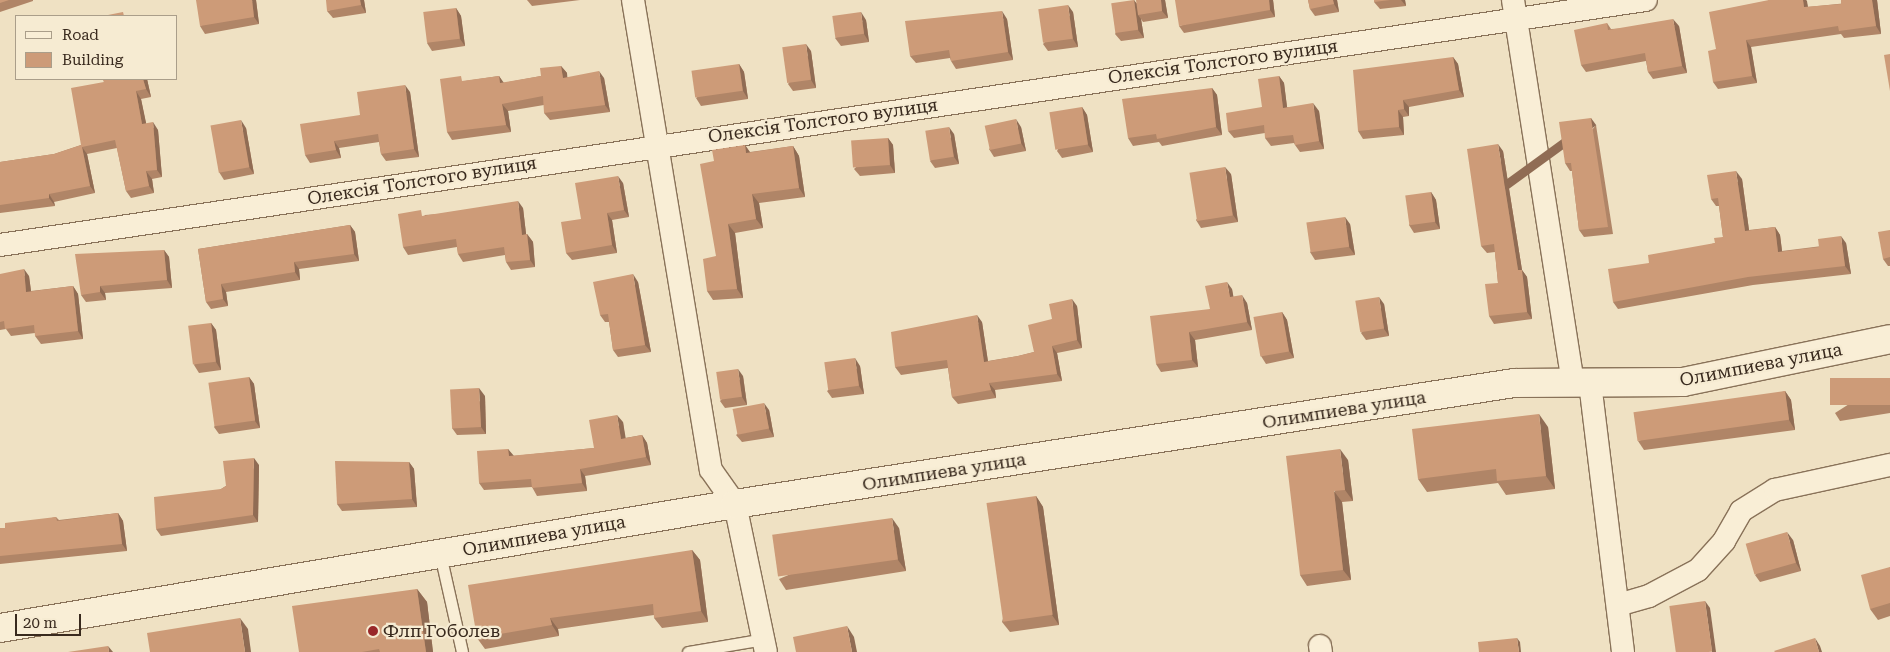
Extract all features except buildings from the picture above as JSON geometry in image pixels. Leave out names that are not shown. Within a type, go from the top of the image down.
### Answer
[{"type":"main road","name":"Олимпиева улица","points":[[0,628],[735,504],[1514,383],[1683,382],[1890,339]]},
{"type":"street","points":[[633,0],[654,146],[711,470],[735,504],[765,646]]},
{"type":"street","name":"Олексія Толстого вулиця","points":[[0,245],[654,146],[1514,9],[1646,0]]},
{"type":"street","points":[[1514,9],[1581,382],[1624,652]]},
{"type":"street","points":[[1618,605],[1649,596],[1698,570],[1724,541],[1741,511],[1775,490],[1890,465]]},
{"type":"lane","points":[[440,554],[462,652]]},
{"type":"lane","points":[[688,652],[765,646]]},
{"type":"place","name":"Флп Гоболев","points":[[373,631]]}]
